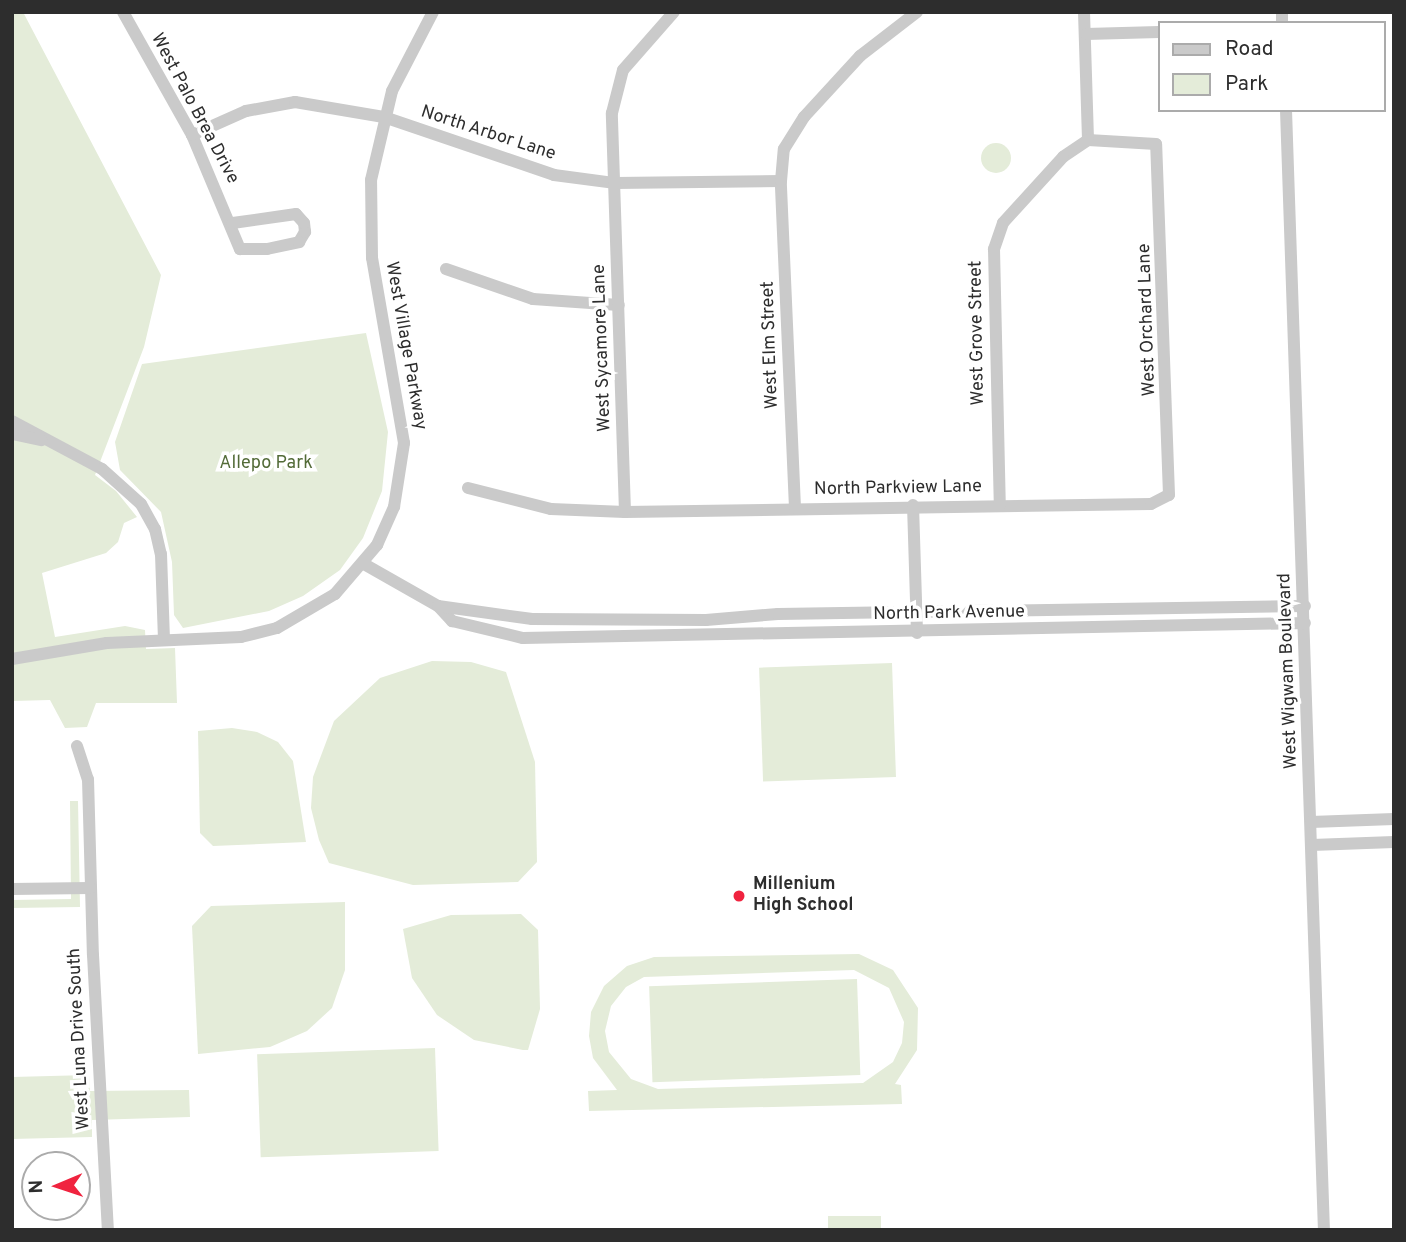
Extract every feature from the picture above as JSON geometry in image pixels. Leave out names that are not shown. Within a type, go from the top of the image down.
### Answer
[{"type":"street","name":"West Palo Brea Drive","points":[[123,12],[192,135],[233,223],[240,249],[299,242],[305,232],[304,223],[296,214],[233,223]]},
{"type":"street","name":"West Village Parkway","points":[[12,659],[107,643],[241,637],[277,628],[335,594],[364,564],[394,507],[404,443],[370,241],[371,180],[384,117],[405,61],[433,12]]},
{"type":"street","name":"West Sycamore Lane","points":[[625,512],[612,113],[622,70],[674,12]]},
{"type":"street","name":"West Elm Street","points":[[795,508],[782,181],[784,149],[804,117],[860,56],[917,12]]},
{"type":"street","points":[[1084,12],[1088,140]]},
{"type":"street","points":[[1086,34],[1158,32]]},
{"type":"street","name":"North Arbor Lane","points":[[192,135],[246,111],[295,102],[384,117],[554,175],[615,183],[782,181]]},
{"type":"street","name":"West Wigwam Boulevard","points":[[1286,112],[1305,606],[1324,1230]]},
{"type":"street","name":"West Orchard Lane","points":[[1088,140],[1156,144],[1169,495]]},
{"type":"street","name":"West Grove Street","points":[[1000,505],[994,249],[1003,223],[1063,157],[1088,140]]},
{"type":"street","points":[[446,269],[533,299],[620,305]]},
{"type":"street","points":[[12,421],[41,440],[103,469],[141,504],[155,529],[161,554],[164,640]]},
{"type":"street","points":[[12,434],[41,440]]},
{"type":"street","name":"North Parkview Lane","points":[[468,488],[551,509],[625,512],[913,505],[1151,504],[1169,495]]},
{"type":"street","points":[[913,505],[917,633]]},
{"type":"street","name":"North Park Avenue","points":[[364,564],[438,606],[452,621],[507,635],[594,638],[1305,623]]},
{"type":"street","name":"North Park Avenue","points":[[438,606],[531,619],[595,619],[1305,606]]},
{"type":"street","points":[[594,638],[595,619]]},
{"type":"street","name":"West Luna Drive South","points":[[77,746],[88,779],[90,888],[108,1230]]},
{"type":"street","points":[[1311,822],[1394,819]]},
{"type":"street","points":[[1312,845],[1394,842]]},
{"type":"street","points":[[12,889],[90,888]]},
{"type":"green space","points":[[12,12],[23,12],[161,275],[144,347],[95,475],[116,491],[137,517],[124,523],[118,542],[106,553],[42,573],[55,637],[125,626],[145,630],[146,649],[175,648],[177,703],[96,703],[87,727],[65,728],[50,700],[12,701]]},
{"type":"green space","points":[[996,143],[1002,144],[1010,152],[1010,164],[1002,172],[996,173],[990,172],[982,164],[981,158],[982,152],[990,144]]},
{"type":"green space","name":"Allepo Park","points":[[366,333],[388,432],[382,491],[363,538],[340,570],[303,596],[269,611],[183,628],[174,615],[172,562],[161,512],[120,470],[115,442],[142,364]]},
{"type":"green space","points":[[432,661],[471,662],[506,672],[535,762],[537,862],[518,882],[413,885],[329,863],[319,840],[311,808],[313,777],[334,721],[380,678]]},
{"type":"green space","points":[[892,663],[896,777],[763,782],[759,668]]},
{"type":"green space","points":[[232,728],[257,732],[278,742],[293,761],[306,842],[213,846],[200,833],[198,731]]},
{"type":"green space","points":[[70,801],[78,801],[80,907],[12,908],[12,900],[71,899]]},
{"type":"green space","points":[[345,902],[345,970],[332,1008],[307,1031],[270,1047],[198,1054],[192,926],[211,906]]},
{"type":"green space","points":[[521,914],[538,930],[540,1009],[528,1050],[474,1040],[437,1015],[412,978],[403,929],[451,915]]},
{"type":"green space","points":[[859,954],[893,970],[918,1008],[917,1050],[895,1084],[901,1085],[902,1104],[589,1111],[588,1091],[617,1090],[593,1058],[589,1036],[591,1012],[604,986],[627,966],[654,957]],"holes":[[[854,970],[889,988],[904,1022],[902,1043],[893,1062],[863,1083],[658,1089],[631,1079],[609,1052],[605,1031],[611,1006],[626,987],[644,977]]]},
{"type":"green space","points":[[857,979],[860,1075],[652,1082],[649,986]]},
{"type":"green space","points":[[435,1048],[439,1151],[261,1157],[257,1054]]},
{"type":"green space","points":[[89,1075],[90,1091],[189,1090],[190,1117],[92,1120],[92,1137],[12,1139],[12,1077]]},
{"type":"green space","points":[[828,1216],[881,1216],[881,1230],[828,1230]]},
{"type":"place","name":"Millenium High School","points":[[739,896]]}]
